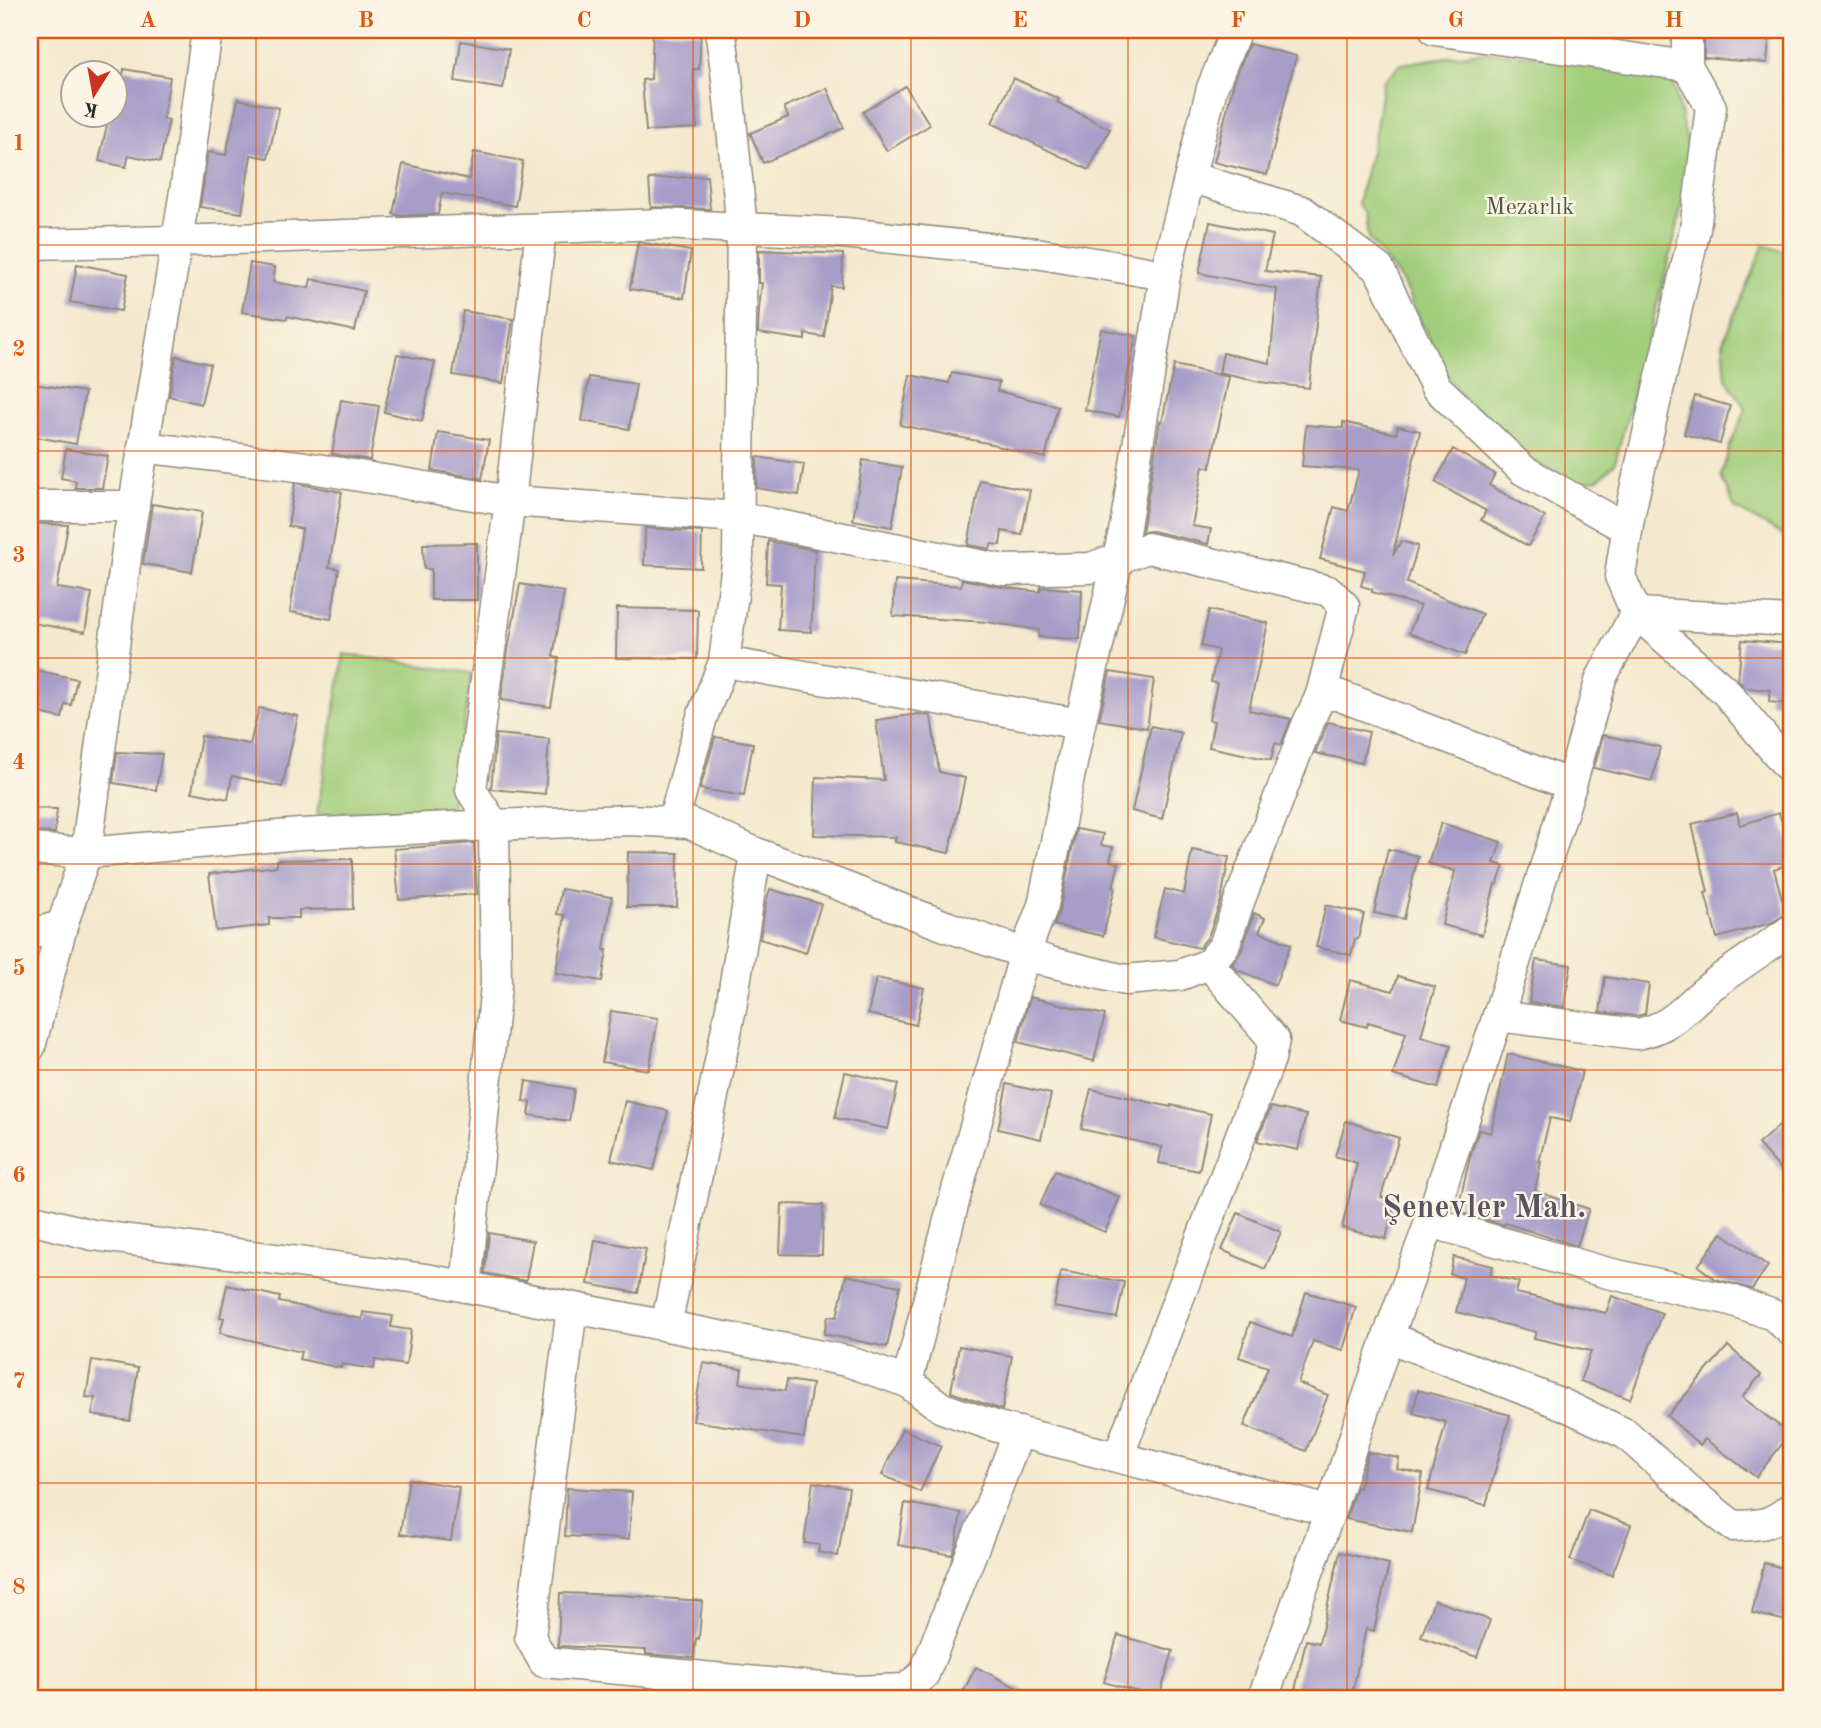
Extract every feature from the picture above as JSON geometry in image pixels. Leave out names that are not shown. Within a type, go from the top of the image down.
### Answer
[{"type":"street","points":[[30,1047],[62,926],[86,853],[134,506],[177,241],[207,30]]},
{"type":"street","points":[[673,822],[702,717],[724,662],[738,556],[742,228],[720,30]]},
{"type":"street","points":[[907,1382],[957,1190],[1025,953],[1043,905],[1080,724],[1125,527],[1166,275],[1212,88],[1236,30]]},
{"type":"street","points":[[1435,30],[1687,66]]},
{"type":"street","points":[[1687,30],[1687,66],[1711,107],[1695,229],[1627,528],[1620,576],[1636,613],[1725,691],[1791,770]]},
{"type":"street","points":[[1190,177],[1302,211],[1379,269],[1436,387],[1523,470],[1627,528]]},
{"type":"street","points":[[30,244],[662,224],[845,233],[1022,252],[1166,275]]},
{"type":"street","points":[[466,1287],[496,985],[494,825],[471,790],[510,501],[541,229]]},
{"type":"street","points":[[30,849],[86,853],[300,834],[629,820],[673,822],[690,824],[756,853],[948,927],[1050,962],[1125,980],[1180,975],[1209,964],[1224,946],[1307,725],[1321,695],[1344,606],[1329,591],[1148,548],[1090,568],[1004,570],[739,517],[510,501],[305,467],[143,447]]},
{"type":"street","points":[[30,506],[134,506]]},
{"type":"street","points":[[1636,613],[1791,621]]},
{"type":"street","points":[[1263,1698],[1430,1222],[1571,785],[1601,678],[1636,613]]},
{"type":"street","points":[[724,662],[1080,724]]},
{"type":"street","points":[[1321,695],[1338,695],[1571,785]]},
{"type":"street","points":[[666,1326],[731,1008],[756,853]]},
{"type":"street","points":[[30,934],[62,926]]},
{"type":"street","points":[[1498,1016],[1637,1034],[1650,1031],[1674,1020],[1712,985],[1791,930]]},
{"type":"street","points":[[1118,1457],[1270,1059],[1274,1040],[1209,964]]},
{"type":"street","points":[[30,1219],[93,1236],[426,1279],[847,1361],[907,1382],[942,1408],[1019,1432],[1330,1511]]},
{"type":"street","points":[[1430,1222],[1608,1273],[1731,1300],[1773,1315],[1791,1331]]},
{"type":"street","points":[[572,1308],[530,1637],[544,1661],[855,1691],[906,1689],[924,1674],[1019,1432]]},
{"type":"street","points":[[1388,1337],[1562,1405],[1626,1434],[1733,1526],[1764,1525],[1791,1508]]},
{"type":"green space","name":"Mezarlık","points":[[1480,52],[1597,59],[1672,79],[1691,159],[1676,233],[1615,463],[1599,479],[1575,484],[1523,456],[1481,423],[1442,367],[1402,281],[1368,238],[1365,213],[1358,203],[1375,134],[1383,81],[1401,64]]},
{"type":"green space","points":[[1764,245],[1791,254],[1791,540],[1735,508],[1721,477],[1730,445],[1746,409],[1726,379],[1723,341]]},
{"type":"green space","points":[[344,654],[472,673],[451,806],[317,814]]},
{"type":"building","points":[[653,30],[701,32],[699,69],[693,69],[697,128],[646,131],[642,80],[651,79]]},
{"type":"building","points":[[1704,30],[1770,30],[1767,63],[1704,58]]},
{"type":"building","points":[[461,41],[509,49],[503,89],[455,81]]},
{"type":"building","points":[[1249,44],[1296,56],[1267,175],[1214,162],[1234,81]]},
{"type":"building","points":[[130,70],[170,77],[163,119],[169,120],[160,162],[129,155],[126,167],[99,161],[106,130],[130,130]]},
{"type":"building","points":[[1013,78],[1059,99],[1057,102],[1110,129],[1089,170],[992,123]]},
{"type":"building","points":[[905,86],[930,125],[887,151],[863,112]]},
{"type":"building","points":[[827,88],[844,128],[763,163],[750,133],[788,117],[784,107]]},
{"type":"building","points":[[238,99],[279,108],[268,158],[251,155],[242,213],[200,207],[208,152],[226,155]]},
{"type":"building","points":[[474,152],[523,161],[515,206],[442,193],[438,214],[393,214],[403,164],[469,179]]},
{"type":"building","points":[[707,176],[710,209],[651,207],[649,179]]},
{"type":"building","points":[[1210,222],[1273,235],[1265,271],[1321,277],[1309,388],[1260,382],[1219,373],[1223,353],[1270,363],[1277,289],[1199,273]]},
{"type":"building","points":[[638,242],[691,251],[684,298],[630,289]]},
{"type":"building","points":[[759,250],[843,254],[842,287],[831,286],[824,337],[805,334],[805,340],[758,333],[762,283],[759,283]]},
{"type":"building","points":[[250,263],[275,267],[273,282],[309,288],[311,279],[364,291],[355,331],[287,316],[287,319],[242,312]]},
{"type":"building","points":[[77,264],[128,274],[121,311],[70,302]]},
{"type":"building","points":[[463,311],[513,319],[503,383],[453,375]]},
{"type":"building","points":[[1101,329],[1136,336],[1119,417],[1085,410]]},
{"type":"building","points":[[397,354],[435,362],[422,421],[384,412]]},
{"type":"building","points":[[176,356],[210,364],[201,404],[169,396]]},
{"type":"building","points":[[1174,365],[1229,377],[1210,468],[1203,466],[1192,526],[1211,529],[1208,544],[1152,531],[1142,532],[1160,421],[1162,422]]},
{"type":"building","points":[[952,373],[999,382],[997,391],[1058,406],[1045,458],[900,425],[910,375],[949,383]]},
{"type":"building","points":[[589,377],[636,384],[629,429],[582,421]]},
{"type":"building","points":[[34,384],[85,392],[76,444],[30,436]]},
{"type":"building","points":[[1695,396],[1730,406],[1720,444],[1684,434]]},
{"type":"building","points":[[341,400],[379,406],[370,460],[332,454]]},
{"type":"building","points":[[1343,422],[1396,434],[1398,426],[1420,431],[1393,555],[1401,541],[1418,546],[1407,583],[1482,614],[1465,655],[1409,633],[1420,606],[1372,592],[1372,589],[1361,586],[1365,571],[1320,559],[1334,507],[1348,511],[1359,470],[1302,466],[1306,425],[1343,428]]},
{"type":"building","points":[[438,432],[489,440],[482,479],[432,470]]},
{"type":"building","points":[[66,449],[108,456],[102,488],[75,488],[76,481],[61,478]]},
{"type":"building","points":[[1453,449],[1495,474],[1489,485],[1545,517],[1528,546],[1481,520],[1486,511],[1435,482]]},
{"type":"building","points":[[757,457],[804,464],[799,495],[756,488]]},
{"type":"building","points":[[863,460],[902,467],[892,527],[853,520]]},
{"type":"building","points":[[980,480],[1030,490],[1022,535],[1002,531],[1000,545],[991,544],[990,549],[968,545]]},
{"type":"building","points":[[295,483],[342,492],[329,567],[339,569],[331,619],[290,612],[302,529],[288,526]]},
{"type":"building","points":[[152,504],[202,512],[192,572],[143,564]]},
{"type":"building","points":[[30,523],[68,525],[57,588],[92,593],[85,632],[32,623],[35,609],[30,608]]},
{"type":"building","points":[[645,528],[702,532],[701,568],[644,565]]},
{"type":"building","points":[[768,541],[815,550],[811,632],[778,630],[781,584],[766,583]]},
{"type":"building","points":[[477,543],[477,600],[431,600],[431,569],[424,569],[423,544]]},
{"type":"building","points":[[962,579],[1040,592],[1041,587],[1082,590],[1080,639],[1038,637],[1039,630],[987,622],[893,616],[895,581],[961,586]]},
{"type":"building","points":[[520,584],[564,592],[553,657],[559,658],[551,707],[501,700]]},
{"type":"building","points":[[617,608],[698,610],[697,659],[616,658]]},
{"type":"building","points":[[1209,610],[1268,623],[1249,710],[1291,719],[1281,745],[1275,743],[1271,760],[1209,747],[1214,721],[1209,720],[1217,683],[1211,682],[1218,650],[1201,646]]},
{"type":"building","points":[[1742,640],[1791,644],[1791,704],[1769,702],[1770,690],[1745,688],[1738,680]]},
{"type":"building","points":[[30,669],[77,679],[71,705],[65,704],[62,718],[30,711]]},
{"type":"building","points":[[1110,672],[1154,679],[1147,728],[1099,720]]},
{"type":"building","points":[[259,708],[298,716],[282,787],[232,776],[228,799],[192,792],[201,736],[250,744]]},
{"type":"building","points":[[918,714],[931,716],[939,772],[965,778],[949,853],[895,842],[896,837],[814,835],[816,777],[884,780],[876,720]]},
{"type":"building","points":[[1328,722],[1369,732],[1362,763],[1315,753]]},
{"type":"building","points":[[1151,726],[1181,733],[1162,819],[1132,811]]},
{"type":"building","points":[[496,734],[549,739],[545,794],[491,789]]},
{"type":"building","points":[[1603,735],[1660,747],[1652,781],[1594,768]]},
{"type":"building","points":[[715,737],[753,743],[744,796],[700,789]]},
{"type":"building","points":[[117,752],[162,754],[156,790],[113,783]]},
{"type":"building","points":[[30,808],[57,809],[55,833],[30,832]]},
{"type":"building","points":[[1737,813],[1740,825],[1779,813],[1791,851],[1791,863],[1774,869],[1786,914],[1771,923],[1717,938],[1692,824]]},
{"type":"building","points":[[1441,823],[1501,842],[1494,863],[1504,866],[1497,885],[1495,884],[1482,935],[1442,925],[1455,871],[1428,863]]},
{"type":"building","points":[[1076,829],[1103,834],[1101,845],[1113,847],[1110,861],[1119,863],[1103,936],[1054,925],[1060,909]]},
{"type":"building","points":[[474,843],[477,894],[399,900],[394,849]]},
{"type":"building","points":[[1388,849],[1418,856],[1404,919],[1374,913]]},
{"type":"building","points":[[1192,850],[1229,857],[1221,900],[1208,937],[1199,948],[1153,937],[1165,889],[1184,894]]},
{"type":"building","points":[[628,852],[678,853],[677,907],[627,907]]},
{"type":"building","points":[[352,859],[353,909],[299,910],[299,918],[269,918],[269,925],[216,931],[209,874],[277,866],[277,860]]},
{"type":"building","points":[[561,889],[612,897],[602,981],[556,973],[565,915],[557,914]]},
{"type":"building","points":[[770,889],[821,904],[806,953],[760,939]]},
{"type":"building","points":[[1326,905],[1364,914],[1351,955],[1316,947]]},
{"type":"building","points":[[1254,913],[1265,918],[1259,932],[1291,944],[1275,985],[1237,970],[1232,964],[1241,952]]},
{"type":"building","points":[[1536,960],[1571,965],[1564,1007],[1529,1002]]},
{"type":"building","points":[[1398,976],[1435,987],[1421,1036],[1451,1045],[1438,1088],[1393,1075],[1406,1033],[1368,1022],[1367,1027],[1340,1020],[1350,980],[1393,991]]},
{"type":"building","points":[[1605,977],[1649,984],[1645,1014],[1636,1016],[1600,1012]]},
{"type":"building","points":[[876,978],[924,988],[916,1025],[868,1014]]},
{"type":"building","points":[[1030,997],[1105,1015],[1094,1061],[1018,1042]]},
{"type":"building","points":[[611,1011],[658,1018],[649,1070],[602,1062]]},
{"type":"building","points":[[1508,1054],[1582,1071],[1570,1122],[1550,1118],[1535,1191],[1589,1209],[1577,1246],[1505,1223],[1504,1225],[1457,1212],[1479,1130],[1491,1133]]},
{"type":"building","points":[[845,1072],[898,1084],[888,1129],[835,1118]]},
{"type":"building","points":[[526,1081],[574,1089],[569,1121],[529,1115],[531,1102],[523,1101]]},
{"type":"building","points":[[1007,1084],[1051,1094],[1041,1139],[998,1129]]},
{"type":"building","points":[[1091,1089],[1211,1114],[1199,1171],[1159,1163],[1162,1147],[1081,1129]]},
{"type":"building","points":[[625,1101],[668,1111],[654,1170],[611,1160]]},
{"type":"building","points":[[1271,1107],[1306,1115],[1298,1150],[1257,1141]]},
{"type":"building","points":[[1791,1115],[1791,1181],[1758,1144]]},
{"type":"building","points":[[1346,1121],[1399,1138],[1381,1197],[1395,1201],[1386,1239],[1342,1228],[1357,1163],[1335,1156]]},
{"type":"building","points":[[1055,1171],[1120,1197],[1105,1232],[1040,1205]]},
{"type":"building","points":[[782,1204],[823,1205],[822,1255],[780,1254]]},
{"type":"building","points":[[1238,1213],[1281,1232],[1265,1269],[1222,1250]]},
{"type":"building","points":[[489,1233],[533,1241],[526,1281],[485,1273]]},
{"type":"building","points":[[1722,1233],[1768,1266],[1752,1289],[1715,1279],[1698,1266]]},
{"type":"building","points":[[595,1240],[646,1249],[638,1293],[588,1284]]},
{"type":"building","points":[[1454,1257],[1493,1266],[1490,1275],[1519,1282],[1516,1293],[1606,1313],[1612,1296],[1662,1313],[1630,1399],[1580,1381],[1591,1351],[1534,1338],[1536,1332],[1456,1312],[1464,1278],[1450,1274]]},
{"type":"building","points":[[1061,1271],[1124,1282],[1117,1318],[1054,1307]]},
{"type":"building","points":[[846,1275],[900,1286],[887,1347],[824,1334],[828,1316],[837,1317]]},
{"type":"building","points":[[227,1285],[280,1297],[279,1302],[362,1319],[363,1312],[393,1316],[391,1327],[411,1330],[406,1365],[375,1360],[374,1369],[342,1364],[341,1368],[299,1359],[301,1352],[220,1333],[224,1318],[220,1317]]},
{"type":"building","points":[[1306,1292],[1356,1307],[1343,1350],[1313,1341],[1298,1383],[1328,1395],[1306,1451],[1244,1426],[1268,1367],[1239,1357],[1250,1322],[1292,1337]]},
{"type":"building","points":[[959,1346],[1012,1356],[1002,1410],[951,1392]]},
{"type":"building","points":[[1728,1346],[1761,1375],[1742,1397],[1790,1434],[1756,1477],[1705,1439],[1700,1445],[1667,1416]]},
{"type":"building","points":[[92,1360],[138,1368],[130,1421],[92,1415],[95,1398],[86,1397]]},
{"type":"building","points":[[703,1363],[742,1369],[740,1383],[785,1391],[787,1380],[812,1384],[804,1438],[693,1421]]},
{"type":"building","points":[[1418,1390],[1510,1415],[1486,1505],[1428,1490],[1446,1422],[1413,1413]]},
{"type":"building","points":[[902,1429],[941,1446],[920,1492],[882,1475]]},
{"type":"building","points":[[1368,1452],[1399,1458],[1397,1469],[1423,1474],[1412,1532],[1346,1519],[1356,1487],[1359,1488]]},
{"type":"building","points":[[409,1479],[459,1487],[451,1541],[400,1534]]},
{"type":"building","points":[[813,1482],[849,1488],[838,1556],[818,1552],[819,1545],[804,1543]]},
{"type":"building","points":[[567,1488],[632,1492],[629,1539],[565,1536]]},
{"type":"building","points":[[905,1503],[961,1513],[952,1555],[898,1545]]},
{"type":"building","points":[[1589,1510],[1631,1525],[1612,1575],[1570,1560]]},
{"type":"building","points":[[1340,1552],[1389,1564],[1374,1631],[1366,1629],[1351,1698],[1308,1698],[1294,1695],[1306,1640],[1319,1643]]},
{"type":"building","points":[[1764,1563],[1791,1570],[1791,1622],[1752,1613]]},
{"type":"building","points":[[560,1593],[702,1601],[699,1639],[696,1638],[694,1658],[646,1654],[646,1650],[558,1646]]},
{"type":"building","points":[[1434,1600],[1490,1620],[1477,1657],[1421,1637]]},
{"type":"building","points":[[1118,1635],[1173,1651],[1159,1698],[1104,1682]]},
{"type":"building","points":[[976,1667],[1037,1698],[960,1698]]},
{"type":"district","name":"Şenevler Mah.","points":[[1484,1206]]}]
